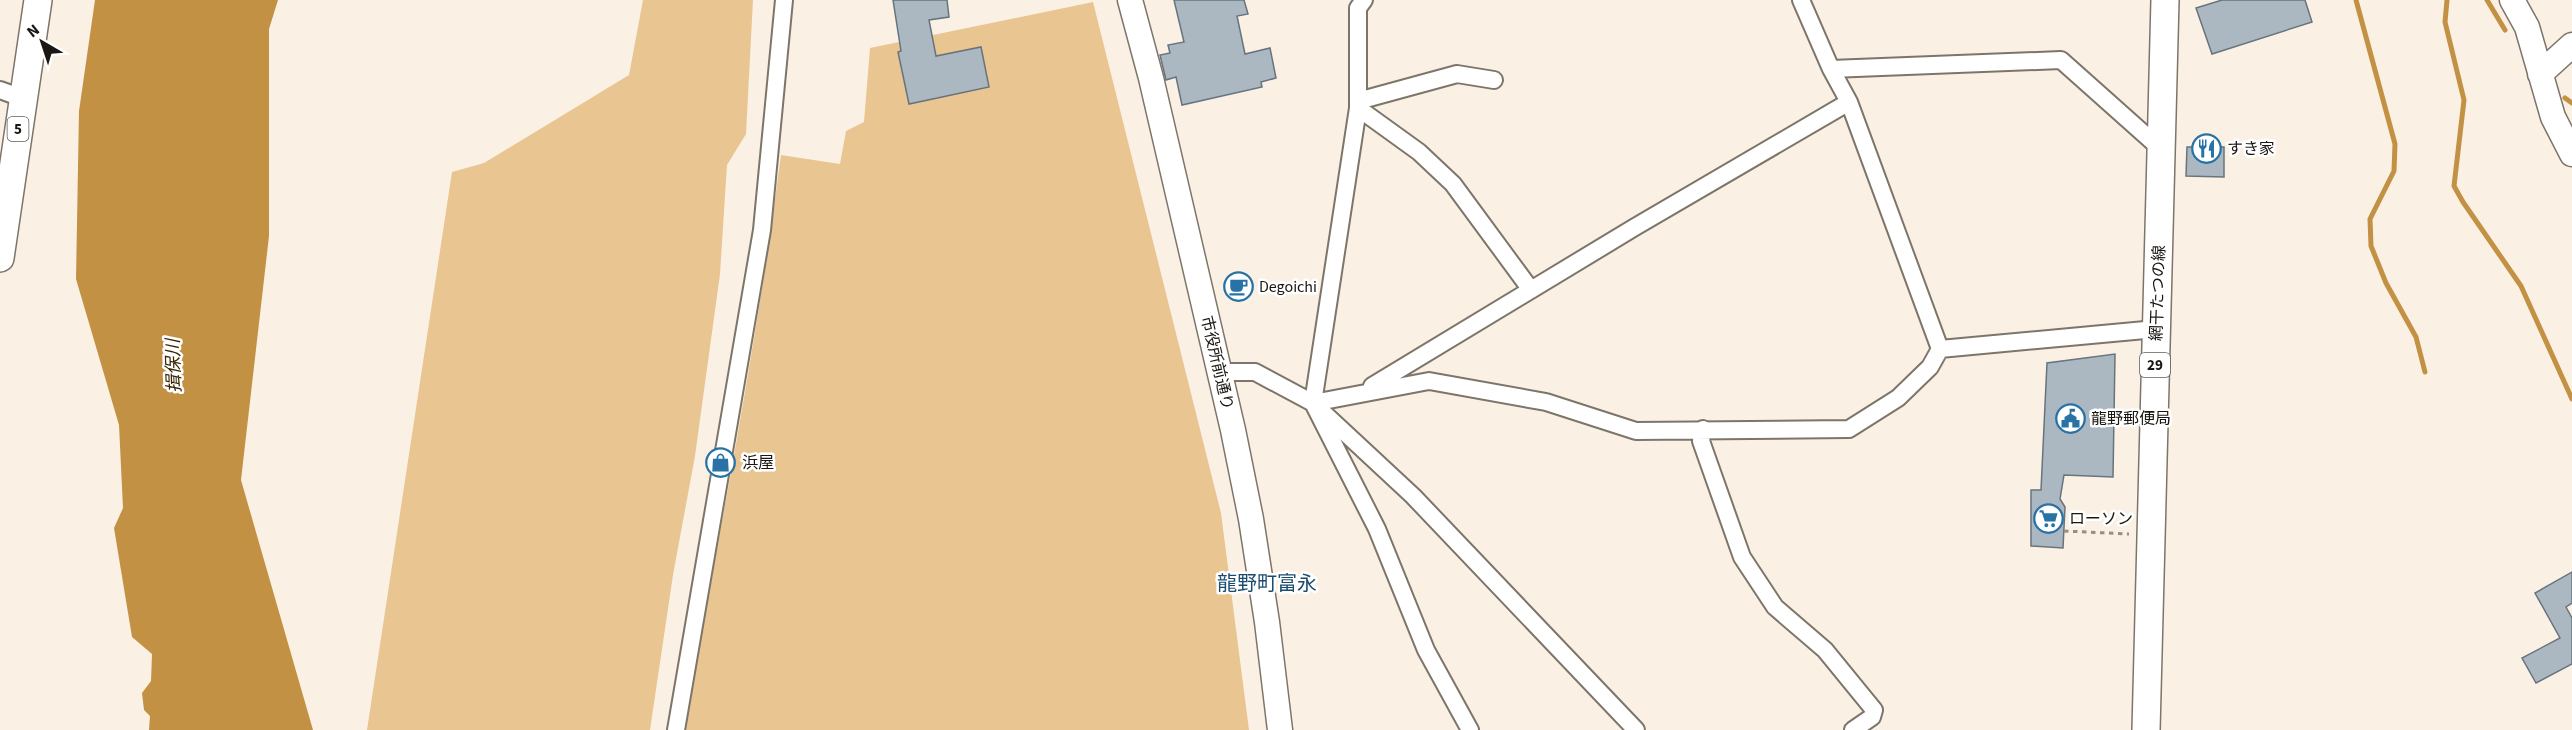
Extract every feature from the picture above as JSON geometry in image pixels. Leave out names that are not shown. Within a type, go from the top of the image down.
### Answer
[{"type":"main road","name":"5","points":[[0,258],[11,94],[38,0]]},
{"type":"main road","name":"網干たつの線","points":[[2146,730],[2165,0]]},
{"type":"street","points":[[676,730],[762,230],[784,0]]},
{"type":"street","name":"市役所前通り","points":[[1130,0],[1151,78],[1220,372],[1251,519],[1267,622],[1280,730]]},
{"type":"street","points":[[1364,0],[1358,8],[1358,104],[1313,403],[1377,529],[1426,650],[1470,730]]},
{"type":"street","points":[[1313,403],[1429,381],[1546,402],[1636,431],[1703,429],[1796,431],[1849,429],[1898,398],[1930,367],[1940,349],[1849,102],[1831,69],[1801,0]]},
{"type":"street","points":[[2512,0],[2527,27],[2553,117],[2572,154]]},
{"type":"street","points":[[2540,74],[2572,45]]},
{"type":"street","points":[[1831,69],[2061,60],[2162,150]]},
{"type":"street","points":[[1358,104],[1457,74],[1494,80]]},
{"type":"street","points":[[1364,392],[1531,290],[1849,102]]},
{"type":"street","points":[[1358,104],[1419,152],[1453,184],[1531,290]]},
{"type":"street","points":[[1940,349],[2156,329]]},
{"type":"street","points":[[1220,372],[1255,372],[1313,403],[1413,496],[1636,730]]},
{"type":"street","points":[[1703,429],[1701,441],[1742,557],[1775,606],[1825,650],[1874,710],[1872,717],[1854,730]]},
{"type":"path","points":[[2064,531],[2130,534]]},
{"type":"shaded area","points":[[643,0],[753,0],[746,134],[727,165],[720,274],[695,456],[673,575],[650,730],[367,730],[452,172],[484,163],[629,75]]},
{"type":"shaded area","points":[[1093,2],[1221,513],[1249,730],[683,730],[748,371],[781,155],[840,164],[846,131],[864,122],[870,48]]},
{"type":"water","name":"揖保川","points":[[95,0],[278,0],[269,29],[269,236],[241,480],[313,730],[149,730],[150,716],[144,710],[142,693],[151,681],[152,654],[132,637],[114,528],[123,508],[119,425],[76,279],[79,111]]},
{"type":"building","points":[[893,0],[947,0],[949,17],[929,20],[936,56],[981,47],[989,87],[909,104],[898,52],[901,51]]},
{"type":"building","points":[[1174,0],[1244,0],[1248,14],[1237,16],[1245,54],[1270,48],[1276,78],[1261,82],[1262,87],[1182,105],[1176,77],[1166,80],[1160,55],[1170,53],[1168,45],[1184,42]]},
{"type":"building","points":[[2222,0],[2305,0],[2312,22],[2212,54],[2196,8]]},
{"type":"building","points":[[2187,147],[2224,147],[2224,177],[2186,176]]},
{"type":"building","points":[[2115,354],[2113,477],[2064,475],[2060,499],[2065,507],[2063,548],[2031,546],[2031,490],[2041,490],[2047,363]]},
{"type":"building","points":[[2572,572],[2572,603],[2566,607],[2572,618],[2572,664],[2536,683],[2522,658],[2560,638],[2535,593]]},
{"type":"waterway","points":[[2356,0],[2395,144],[2394,171],[2370,219],[2371,246],[2386,283],[2416,337],[2425,372]]},
{"type":"waterway","points":[[2447,0],[2445,22],[2464,100],[2454,186],[2521,286],[2572,399]]},
{"type":"waterway","points":[[2487,0],[2505,30]]},
{"type":"waterway","points":[[2565,98],[2572,103]]},
{"type":"place","name":"すき家","points":[[2206,149]]},
{"type":"place","name":"Degoichi","points":[[1238,287]]},
{"type":"place","name":"龍野郵便局","points":[[2070,419]]},
{"type":"place","name":"浜屋","points":[[721,463]]},
{"type":"place","name":"ローソン","points":[[2048,519]]},
{"type":"district","name":"龍野町富永","points":[[1267,584]]}]
